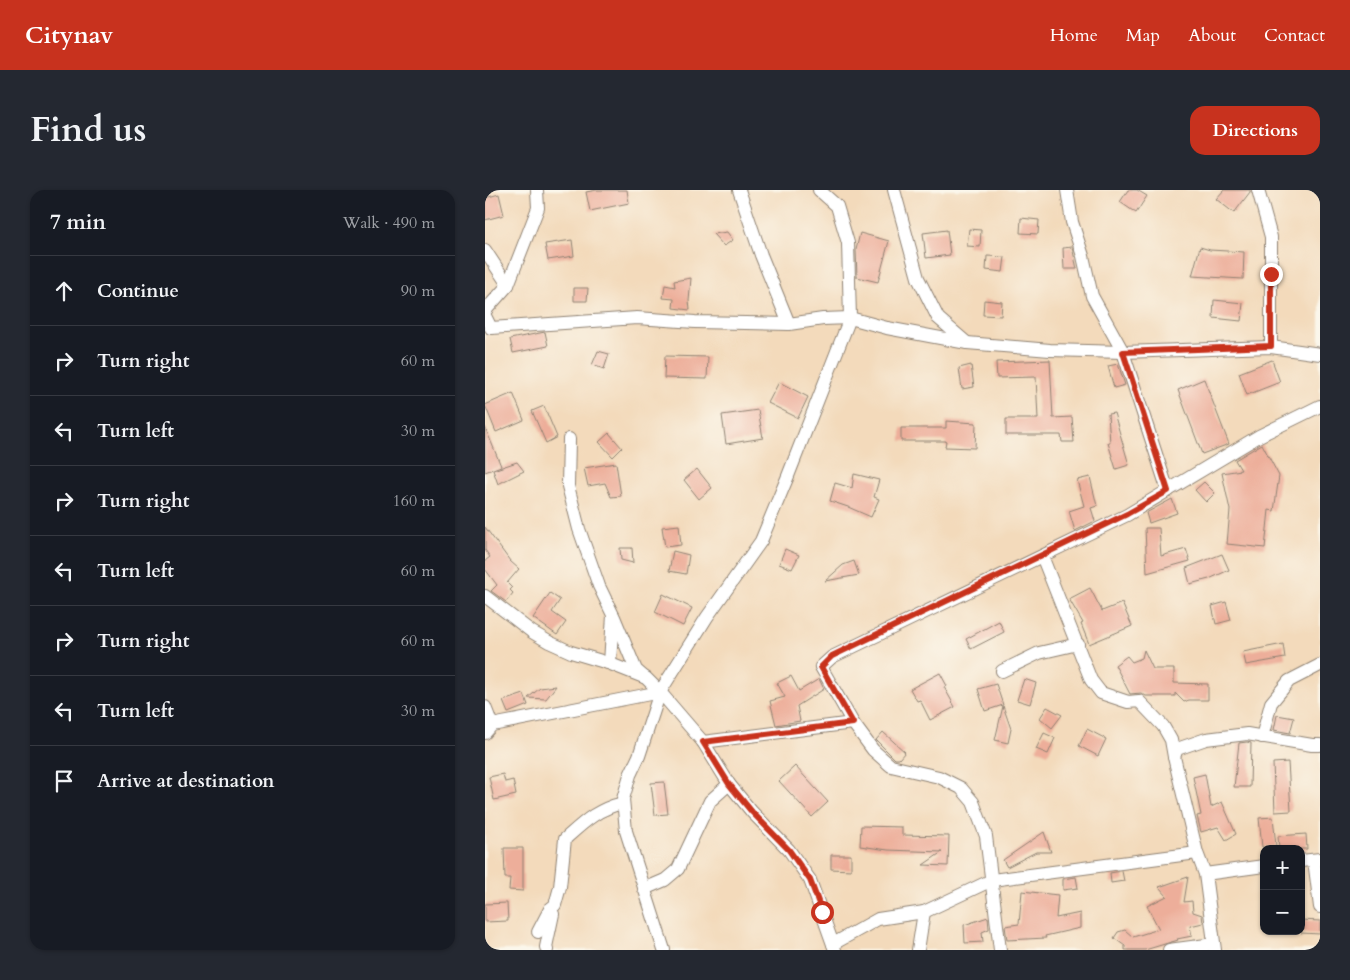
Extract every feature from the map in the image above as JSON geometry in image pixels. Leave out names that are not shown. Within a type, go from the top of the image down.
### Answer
[{"type":"street","points":[[485,311],[508,285],[538,208],[537,190]]},
{"type":"street","points":[[739,190],[761,255],[789,324]]},
{"type":"street","points":[[664,950],[626,831],[623,799],[660,692],[707,617],[761,541],[850,318],[848,243],[837,206],[819,190]]},
{"type":"street","points":[[894,190],[917,278],[938,318],[967,343]]},
{"type":"street","points":[[1067,190],[1072,222],[1083,256],[1092,296],[1123,352],[1168,491]]},
{"type":"street","points":[[1258,190],[1271,237],[1271,346]]},
{"type":"street","points":[[485,250],[508,285]]},
{"type":"street","points":[[485,316],[491,328],[637,318],[695,322],[789,324],[823,319],[850,318],[887,328],[967,343],[1050,350],[1123,352],[1271,346],[1320,354]]},
{"type":"street","points":[[1000,950],[986,836],[973,802],[961,788],[939,777],[891,766],[873,750],[853,723],[821,667],[832,656],[1127,514],[1259,436],[1320,406]]},
{"type":"street","points":[[569,439],[568,486],[572,504],[599,586],[637,670],[660,692],[703,742],[729,784],[752,812],[789,850],[810,880],[834,947],[878,919],[924,912],[992,880],[1197,853]]},
{"type":"street","points":[[1042,556],[1091,680],[1101,693],[1128,702],[1139,701],[1163,726],[1171,740],[1197,853],[1205,874],[1215,947],[1169,950]]},
{"type":"street","points":[[485,596],[532,632],[549,642],[571,652],[608,663],[646,678]]},
{"type":"street","points":[[608,663],[610,663],[613,615]]},
{"type":"street","points":[[1002,671],[1039,653],[1077,644]]},
{"type":"street","points":[[1262,737],[1271,703],[1289,681],[1320,666]]},
{"type":"street","points":[[485,707],[488,729],[660,692]]},
{"type":"street","points":[[703,742],[853,723]]},
{"type":"street","points":[[1174,757],[1177,749],[1206,739],[1247,734],[1320,745]]},
{"type":"street","points":[[644,889],[665,880],[678,869],[710,801],[729,784]]},
{"type":"street","points":[[538,932],[550,910],[555,905],[560,887],[565,839],[583,822],[607,806],[623,803]]},
{"type":"street","points":[[1312,860],[1320,907]]},
{"type":"street","points":[[1205,874],[1260,867]]},
{"type":"street","points":[[547,950],[546,947],[553,919],[553,906]]},
{"type":"street","points":[[918,950],[924,912]]},
{"type":"building","points":[[627,190],[629,203],[590,211],[586,192]]},
{"type":"building","points":[[1128,190],[1137,190],[1147,196],[1136,213],[1120,202]]},
{"type":"building","points":[[1224,190],[1250,190],[1250,192],[1234,213],[1216,199]]},
{"type":"building","points":[[499,194],[504,215],[485,220],[485,198]]},
{"type":"building","points":[[1021,218],[1039,220],[1038,234],[1020,233]]},
{"type":"building","points":[[969,229],[981,230],[980,247],[967,246]]},
{"type":"building","points":[[947,230],[950,255],[926,258],[923,233]]},
{"type":"building","points":[[727,232],[733,240],[724,246],[713,234]]},
{"type":"building","points":[[860,233],[889,241],[878,282],[857,277],[856,250]]},
{"type":"building","points":[[572,240],[574,256],[548,260],[545,244]]},
{"type":"building","points":[[1072,247],[1077,269],[1064,269],[1063,248]]},
{"type":"building","points":[[1200,247],[1210,250],[1244,252],[1243,279],[1192,276]]},
{"type":"building","points":[[987,256],[1005,257],[1003,272],[986,270]]},
{"type":"building","points":[[691,278],[690,310],[673,308],[674,299],[663,298],[665,285],[675,287],[674,281]]},
{"type":"building","points":[[574,288],[588,288],[587,301],[574,301]]},
{"type":"building","points":[[984,300],[1002,302],[1001,316],[983,315]]},
{"type":"building","points":[[1214,300],[1243,303],[1241,321],[1213,318]]},
{"type":"building","points":[[545,332],[548,346],[513,353],[510,339]]},
{"type":"building","points":[[598,351],[609,354],[604,369],[592,365]]},
{"type":"building","points":[[665,356],[708,357],[707,379],[664,378]]},
{"type":"building","points":[[1050,360],[1053,418],[1072,417],[1074,442],[1062,442],[1061,435],[1006,435],[1006,419],[1038,419],[1036,377],[997,378],[996,362]]},
{"type":"building","points":[[1272,360],[1280,382],[1247,395],[1239,373]]},
{"type":"building","points":[[1118,364],[1125,385],[1114,388],[1108,366]]},
{"type":"building","points":[[971,365],[974,387],[962,389],[959,368]]},
{"type":"building","points":[[1204,379],[1229,444],[1202,454],[1178,390]]},
{"type":"building","points":[[779,382],[808,397],[798,418],[768,403]]},
{"type":"building","points":[[513,393],[524,420],[496,432],[485,405]]},
{"type":"building","points":[[544,406],[557,437],[546,443],[532,411]]},
{"type":"building","points":[[758,410],[763,438],[726,444],[722,415]]},
{"type":"building","points":[[1114,413],[1129,465],[1116,469],[1108,443],[1110,443],[1108,414]]},
{"type":"building","points":[[946,421],[976,423],[975,448],[945,447],[946,441],[901,441],[901,428],[946,428]]},
{"type":"building","points":[[485,427],[501,466],[485,472]]},
{"type":"building","points":[[609,433],[622,448],[613,457],[599,442]]},
{"type":"building","points":[[1262,444],[1279,476],[1274,511],[1269,510],[1265,548],[1227,544],[1230,510],[1222,473],[1241,470],[1235,460]]},
{"type":"building","points":[[517,462],[524,471],[498,484],[493,470]]},
{"type":"building","points":[[616,463],[621,496],[611,497],[605,483],[588,486],[584,468]]},
{"type":"building","points":[[697,469],[712,488],[699,499],[684,480]]},
{"type":"building","points":[[854,474],[879,480],[874,497],[879,499],[871,517],[830,501],[835,483],[852,488]]},
{"type":"building","points":[[1090,477],[1097,506],[1091,508],[1095,521],[1075,531],[1069,511],[1084,506],[1077,480]]},
{"type":"building","points":[[1204,482],[1215,493],[1206,502],[1195,490]]},
{"type":"building","points":[[1172,499],[1177,513],[1149,523],[1146,513]]},
{"type":"building","points":[[679,525],[681,545],[665,547],[662,527]]},
{"type":"building","points":[[485,527],[510,561],[519,569],[507,583],[512,588],[510,590],[513,593],[506,602],[491,591],[497,585],[485,569],[485,561],[490,557],[485,550]]},
{"type":"building","points":[[1145,528],[1159,528],[1161,556],[1186,549],[1190,561],[1147,573]]},
{"type":"building","points":[[620,548],[632,548],[633,563],[621,560]]},
{"type":"building","points":[[785,549],[799,555],[792,569],[779,564]]},
{"type":"building","points":[[673,551],[689,555],[686,574],[669,571]]},
{"type":"building","points":[[1222,554],[1229,570],[1209,579],[1190,584],[1186,568]]},
{"type":"building","points":[[854,561],[859,575],[825,581],[843,565]]},
{"type":"building","points":[[1090,588],[1102,611],[1122,603],[1132,626],[1089,644],[1081,624],[1083,623],[1069,599]]},
{"type":"building","points":[[550,593],[560,600],[552,612],[566,622],[557,635],[533,618]]},
{"type":"building","points":[[663,594],[692,608],[683,626],[655,612]]},
{"type":"building","points":[[1226,602],[1231,620],[1216,624],[1212,606]]},
{"type":"building","points":[[999,621],[1004,632],[971,649],[966,639]]},
{"type":"building","points":[[1283,644],[1285,658],[1246,665],[1243,652]]},
{"type":"building","points":[[1144,650],[1153,669],[1174,669],[1174,683],[1208,684],[1208,700],[1189,700],[1184,702],[1175,693],[1175,696],[1130,694],[1115,665],[1127,656],[1132,662],[1142,658]]},
{"type":"building","points":[[940,673],[947,686],[944,687],[955,707],[930,720],[920,700],[917,701],[910,689]]},
{"type":"building","points":[[791,676],[799,691],[819,679],[824,689],[797,706],[800,721],[776,725],[770,701],[785,697],[777,683]]},
{"type":"building","points":[[1024,679],[1036,683],[1030,704],[1017,700]]},
{"type":"building","points":[[996,684],[1003,705],[985,711],[978,689]]},
{"type":"building","points":[[556,686],[546,699],[528,698],[540,688]]},
{"type":"building","points":[[524,694],[528,705],[508,713],[503,701]]},
{"type":"building","points":[[1003,706],[1011,729],[1008,743],[995,740]]},
{"type":"building","points":[[1047,707],[1062,715],[1052,728],[1040,718]]},
{"type":"building","points":[[1277,715],[1294,718],[1290,733],[1274,730]]},
{"type":"building","points":[[1087,729],[1106,739],[1098,756],[1079,746]]},
{"type":"building","points":[[883,732],[905,752],[899,759],[895,759],[876,740]]},
{"type":"building","points":[[1044,733],[1055,738],[1048,754],[1036,749]]},
{"type":"building","points":[[1239,743],[1251,743],[1250,787],[1234,787]]},
{"type":"building","points":[[1288,762],[1291,811],[1275,812],[1273,763]]},
{"type":"building","points":[[795,766],[828,802],[812,817],[779,781]]},
{"type":"building","points":[[503,774],[505,782],[513,780],[516,795],[494,800],[489,777]]},
{"type":"building","points":[[1205,774],[1211,807],[1222,802],[1236,834],[1226,840],[1218,827],[1201,832],[1197,816],[1201,815],[1193,777]]},
{"type":"building","points":[[664,782],[668,814],[655,815],[651,783]]},
{"type":"building","points":[[1273,817],[1276,845],[1262,845],[1259,818]]},
{"type":"building","points":[[861,826],[902,827],[902,835],[949,836],[948,866],[923,865],[942,852],[888,850],[860,846]]},
{"type":"building","points":[[1044,832],[1051,852],[1036,852],[1007,867],[1003,860]]},
{"type":"building","points":[[1306,834],[1307,849],[1305,849],[1305,845],[1279,845],[1278,836]]},
{"type":"building","points":[[504,848],[523,848],[523,891],[509,890],[510,878],[505,878]]},
{"type":"building","points":[[831,855],[851,855],[851,870],[831,869]]},
{"type":"building","points":[[1122,871],[1124,881],[1111,883],[1110,873]]},
{"type":"building","points":[[1076,877],[1078,888],[1063,890],[1063,879]]},
{"type":"building","points":[[1188,877],[1184,902],[1192,901],[1193,912],[1202,915],[1203,923],[1190,926],[1192,936],[1145,950],[1125,950],[1125,946],[1114,938],[1118,932],[1125,930],[1133,937],[1159,929],[1147,906],[1167,896],[1159,887]]},
{"type":"building","points":[[1022,891],[1058,895],[1056,918],[1080,913],[1080,928],[1045,936],[1046,938],[1007,940],[1005,926],[1019,924]]},
{"type":"building","points":[[507,903],[508,921],[485,922],[485,904]]},
{"type":"building","points":[[988,917],[989,929],[982,932],[983,942],[965,943],[964,925]]},
{"type":"building","points":[[1305,920],[1320,921],[1320,934],[1305,933]]},
{"type":"route","points":[[822,912],[810,880],[789,850],[752,812],[729,784],[703,742],[853,723],[821,667],[832,656],[1042,556],[1127,514],[1168,491],[1123,352],[1271,346],[1271,274]]}]
